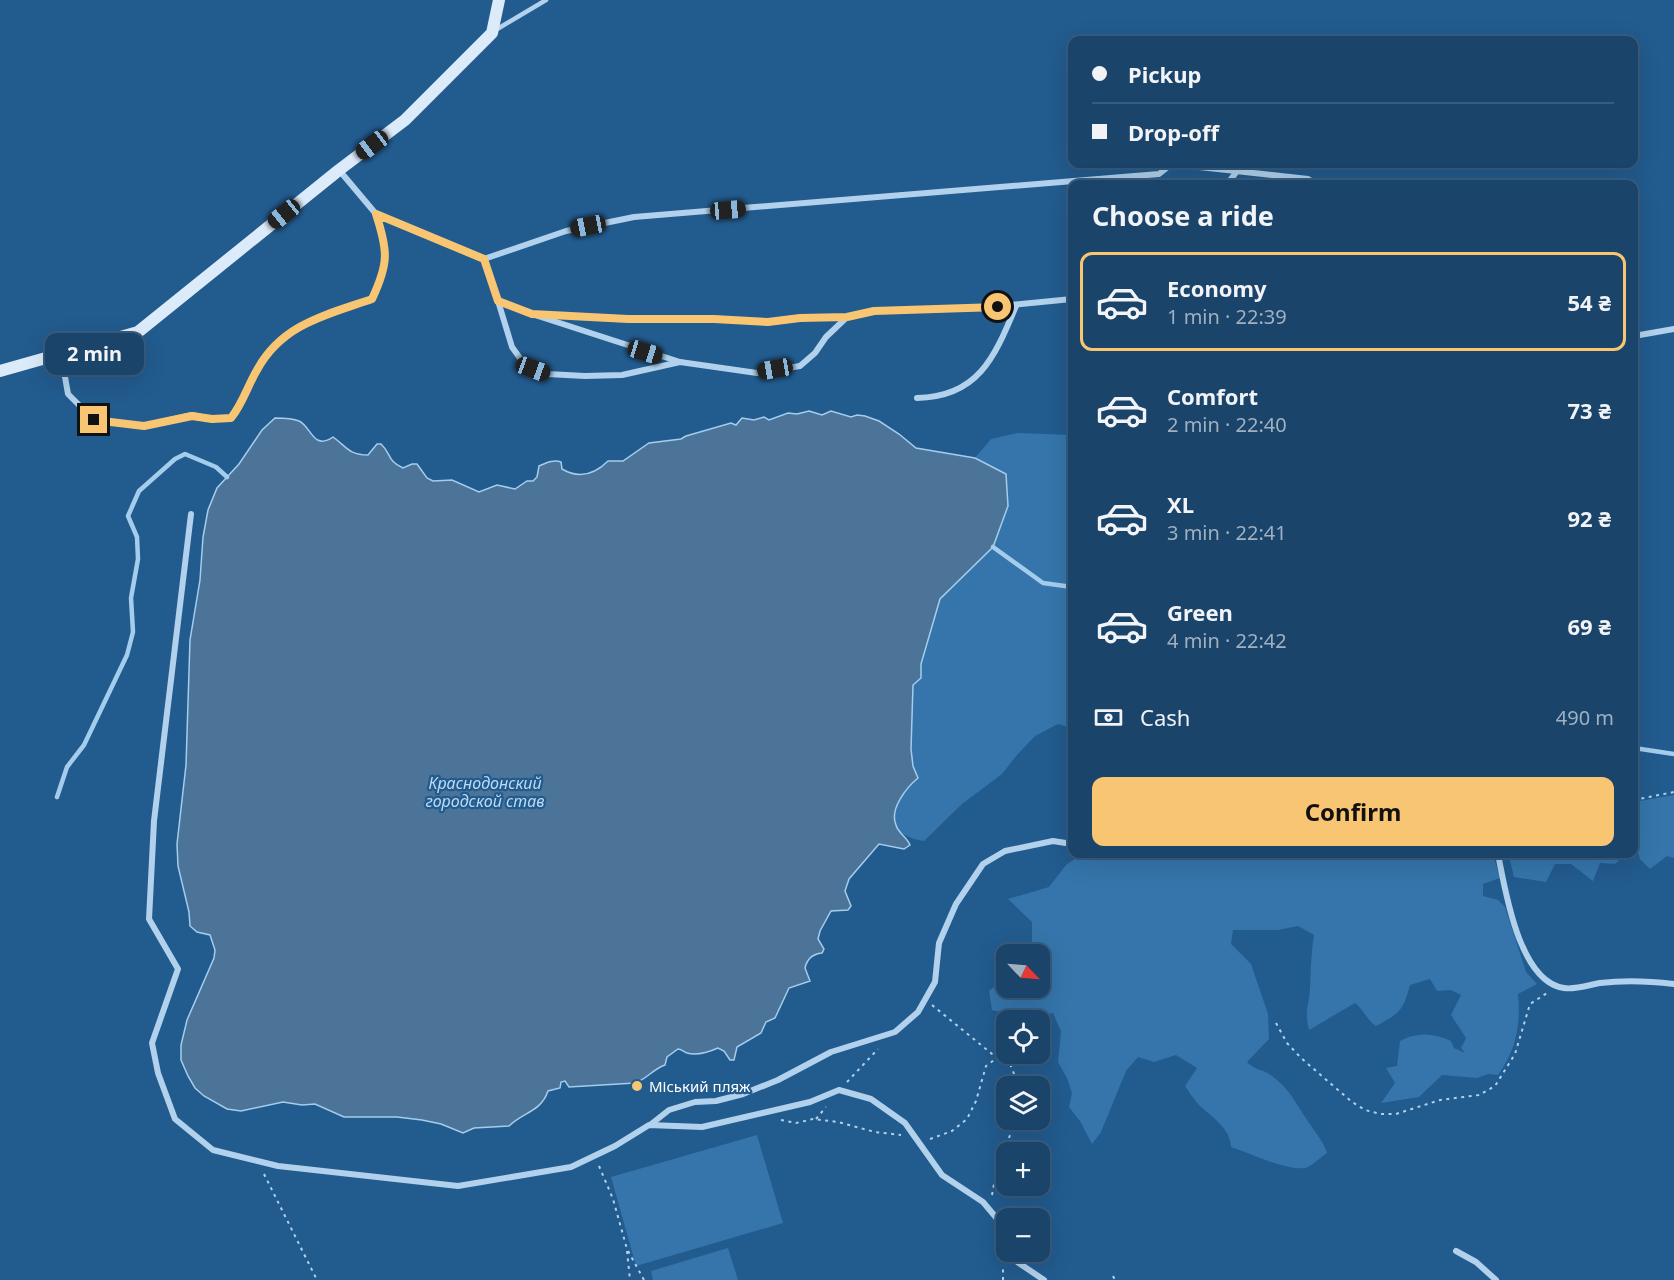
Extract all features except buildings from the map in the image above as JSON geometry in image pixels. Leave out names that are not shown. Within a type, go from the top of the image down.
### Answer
[{"type":"main road","points":[[0,371],[138,332],[339,170],[405,120],[492,33],[499,0]]},
{"type":"street","points":[[1087,180],[1159,174],[1166,168]]},
{"type":"street","points":[[1214,168],[1310,180]]},
{"type":"street","points":[[61,354],[68,394],[94,420],[144,426],[192,416],[212,419],[231,418],[241,406],[256,370],[270,349],[298,326],[325,314],[372,299],[382,278],[386,258],[384,238],[376,214],[339,170]]},
{"type":"street","points":[[1230,180],[1238,170]]},
{"type":"street","points":[[376,214],[484,259],[566,231],[634,218],[1068,182]]},
{"type":"street","points":[[484,259],[512,347],[522,361],[533,369],[547,374],[622,375],[680,362]]},
{"type":"street","points":[[532,314],[768,322],[800,318],[847,317],[874,311],[1016,306],[1068,300]]},
{"type":"street","points":[[498,301],[680,362],[757,373],[800,366],[815,353],[826,337],[847,317]]},
{"type":"street","points":[[917,398],[938,398],[962,387],[984,369],[1000,344],[1016,306]]},
{"type":"street","points":[[1638,335],[1674,329]]},
{"type":"street","points":[[191,514],[154,821],[149,919],[178,969],[152,1043],[158,1073],[175,1119],[213,1150],[278,1166],[458,1186],[571,1167],[650,1125],[669,1110],[695,1102],[716,1101],[742,1094],[778,1080],[831,1052],[895,1032],[918,1012],[935,982],[939,943],[956,904],[983,864],[1005,851],[1053,841],[1068,843]]},
{"type":"street","points":[[1499,858],[1520,942],[1534,969],[1549,982],[1564,988],[1644,980],[1674,984]]},
{"type":"street","points":[[650,1125],[702,1127],[810,1102],[839,1090],[871,1099],[905,1124],[942,1175],[982,1202],[996,1218]]},
{"type":"street","points":[[1456,1251],[1476,1262],[1496,1280]]},
{"type":"street","points":[[1017,1262],[1044,1280]]},
{"type":"lane","points":[[492,33],[546,0]]},
{"type":"path","points":[[1638,799],[1674,792]]},
{"type":"path","points":[[1275,1023],[1287,1043],[1301,1058],[1352,1102],[1365,1110],[1381,1114],[1396,1114],[1440,1100],[1479,1095],[1495,1086],[1515,1054],[1530,1004],[1547,993],[1564,988]]},
{"type":"path","points":[[925,1000],[996,1057]]},
{"type":"path","points":[[816,1119],[839,1090],[879,1048]]},
{"type":"path","points":[[760,1115],[796,1124],[816,1119],[838,1122],[875,1132],[933,1140],[952,1131],[967,1119],[976,1101],[986,1066],[996,1059]]},
{"type":"path","points":[[996,1210],[992,1195],[999,1158],[1013,1130]]},
{"type":"path","points":[[595,1156],[613,1199],[627,1249],[630,1280]]},
{"type":"path","points":[[257,1161],[317,1280]]},
{"type":"path","points":[[627,1249],[644,1280]]},
{"type":"shaded area","points":[[1017,433],[1068,435],[1068,727],[1058,724],[1035,736],[1002,774],[962,804],[924,841],[908,837],[899,830],[895,823],[898,804],[916,772],[911,743],[913,685],[921,678],[921,664],[940,599],[993,547],[1008,506],[1006,475],[975,458],[991,439]]},
{"type":"shaded area","points":[[1674,795],[1674,858],[1667,856],[1650,869],[1640,859],[1638,852],[1638,801]]},
{"type":"shaded area","points":[[1076,858],[1494,858],[1500,878],[1483,884],[1483,896],[1498,900],[1505,907],[1526,972],[1537,984],[1518,994],[1519,1016],[1516,1037],[1509,1056],[1498,1075],[1488,1074],[1477,1078],[1442,1075],[1419,1097],[1381,1103],[1395,1083],[1386,1068],[1397,1066],[1400,1041],[1419,1035],[1438,1036],[1451,1041],[1454,1048],[1465,1053],[1461,1048],[1466,1038],[1451,1015],[1461,995],[1451,990],[1437,991],[1430,979],[1410,985],[1405,1001],[1399,1010],[1376,1026],[1355,1003],[1309,1030],[1307,1012],[1314,935],[1298,926],[1278,930],[1233,930],[1231,944],[1251,964],[1268,1014],[1269,1039],[1247,1062],[1268,1074],[1284,1087],[1320,1138],[1327,1153],[1308,1167],[1292,1168],[1231,1147],[1224,1129],[1198,1104],[1185,1086],[1197,1068],[1176,1055],[1154,1062],[1138,1057],[1126,1071],[1101,1132],[1092,1144],[1080,1121],[1069,1107],[1072,1093],[1058,1062],[1061,1031],[1053,1013],[1050,1014],[1050,1010],[992,1010],[989,991],[996,985],[996,998],[1050,998],[1050,944],[1031,944],[1032,922],[1008,899],[1049,887],[1066,865]]},
{"type":"shaded area","points":[[1511,858],[1622,858],[1615,864],[1600,863],[1593,881],[1571,864],[1555,864],[1546,882],[1514,877]]},
{"type":"shaded area","points":[[757,1135],[783,1223],[636,1266],[611,1177]]},
{"type":"shaded area","points":[[728,1248],[738,1280],[653,1280],[651,1271]]},
{"type":"water","name":"Краснодонский городской став","points":[[809,411],[822,415],[831,411],[851,417],[865,416],[879,421],[916,448],[975,458],[1006,474],[1008,506],[993,547],[940,599],[921,664],[921,678],[913,685],[911,749],[913,766],[918,778],[900,799],[894,819],[897,828],[910,845],[904,849],[879,844],[849,879],[845,891],[851,906],[848,910],[831,911],[820,931],[818,939],[824,949],[822,953],[810,958],[805,968],[810,981],[789,988],[775,1018],[766,1022],[761,1033],[737,1047],[734,1060],[730,1060],[724,1051],[718,1048],[695,1054],[678,1049],[667,1057],[665,1065],[635,1083],[569,1087],[565,1081],[561,1082],[560,1088],[548,1091],[536,1108],[509,1126],[474,1128],[463,1133],[441,1124],[422,1120],[397,1117],[344,1117],[315,1104],[302,1105],[283,1102],[241,1111],[227,1109],[195,1088],[181,1060],[181,1045],[187,1020],[214,958],[215,950],[210,935],[197,932],[190,926],[178,866],[177,844],[186,765],[190,640],[208,510],[217,488],[239,464],[262,430],[275,418],[290,419],[299,421],[317,439],[326,441],[333,437],[356,454],[368,455],[377,444],[381,444],[391,460],[403,468],[417,464],[427,478],[433,481],[452,480],[479,492],[497,485],[515,489],[527,481],[533,481],[537,477],[539,466],[550,462],[561,462],[562,469],[568,472],[587,474],[608,461],[623,461],[649,443],[681,439],[731,423],[736,425],[742,418],[754,420],[764,417],[769,420],[788,413],[797,414]]},
{"type":"waterway","points":[[57,797],[67,767],[84,745],[127,655],[133,632],[131,598],[138,559],[137,537],[128,516],[139,491],[175,459],[185,454],[216,467],[227,477]]},
{"type":"waterway","points":[[993,547],[1043,583],[1068,586]]},
{"type":"waterway","points":[[1638,749],[1674,754]]},
{"type":"place","name":"Міський пляж","points":[[637,1086]]},
{"type":"route","points":[[94,420],[144,426],[192,416],[212,419],[231,418],[241,406],[256,370],[270,349],[298,326],[325,314],[372,299],[382,278],[386,258],[384,238],[376,214],[484,259],[498,301],[532,314],[768,322],[800,318],[847,317],[874,311],[998,307]]}]
